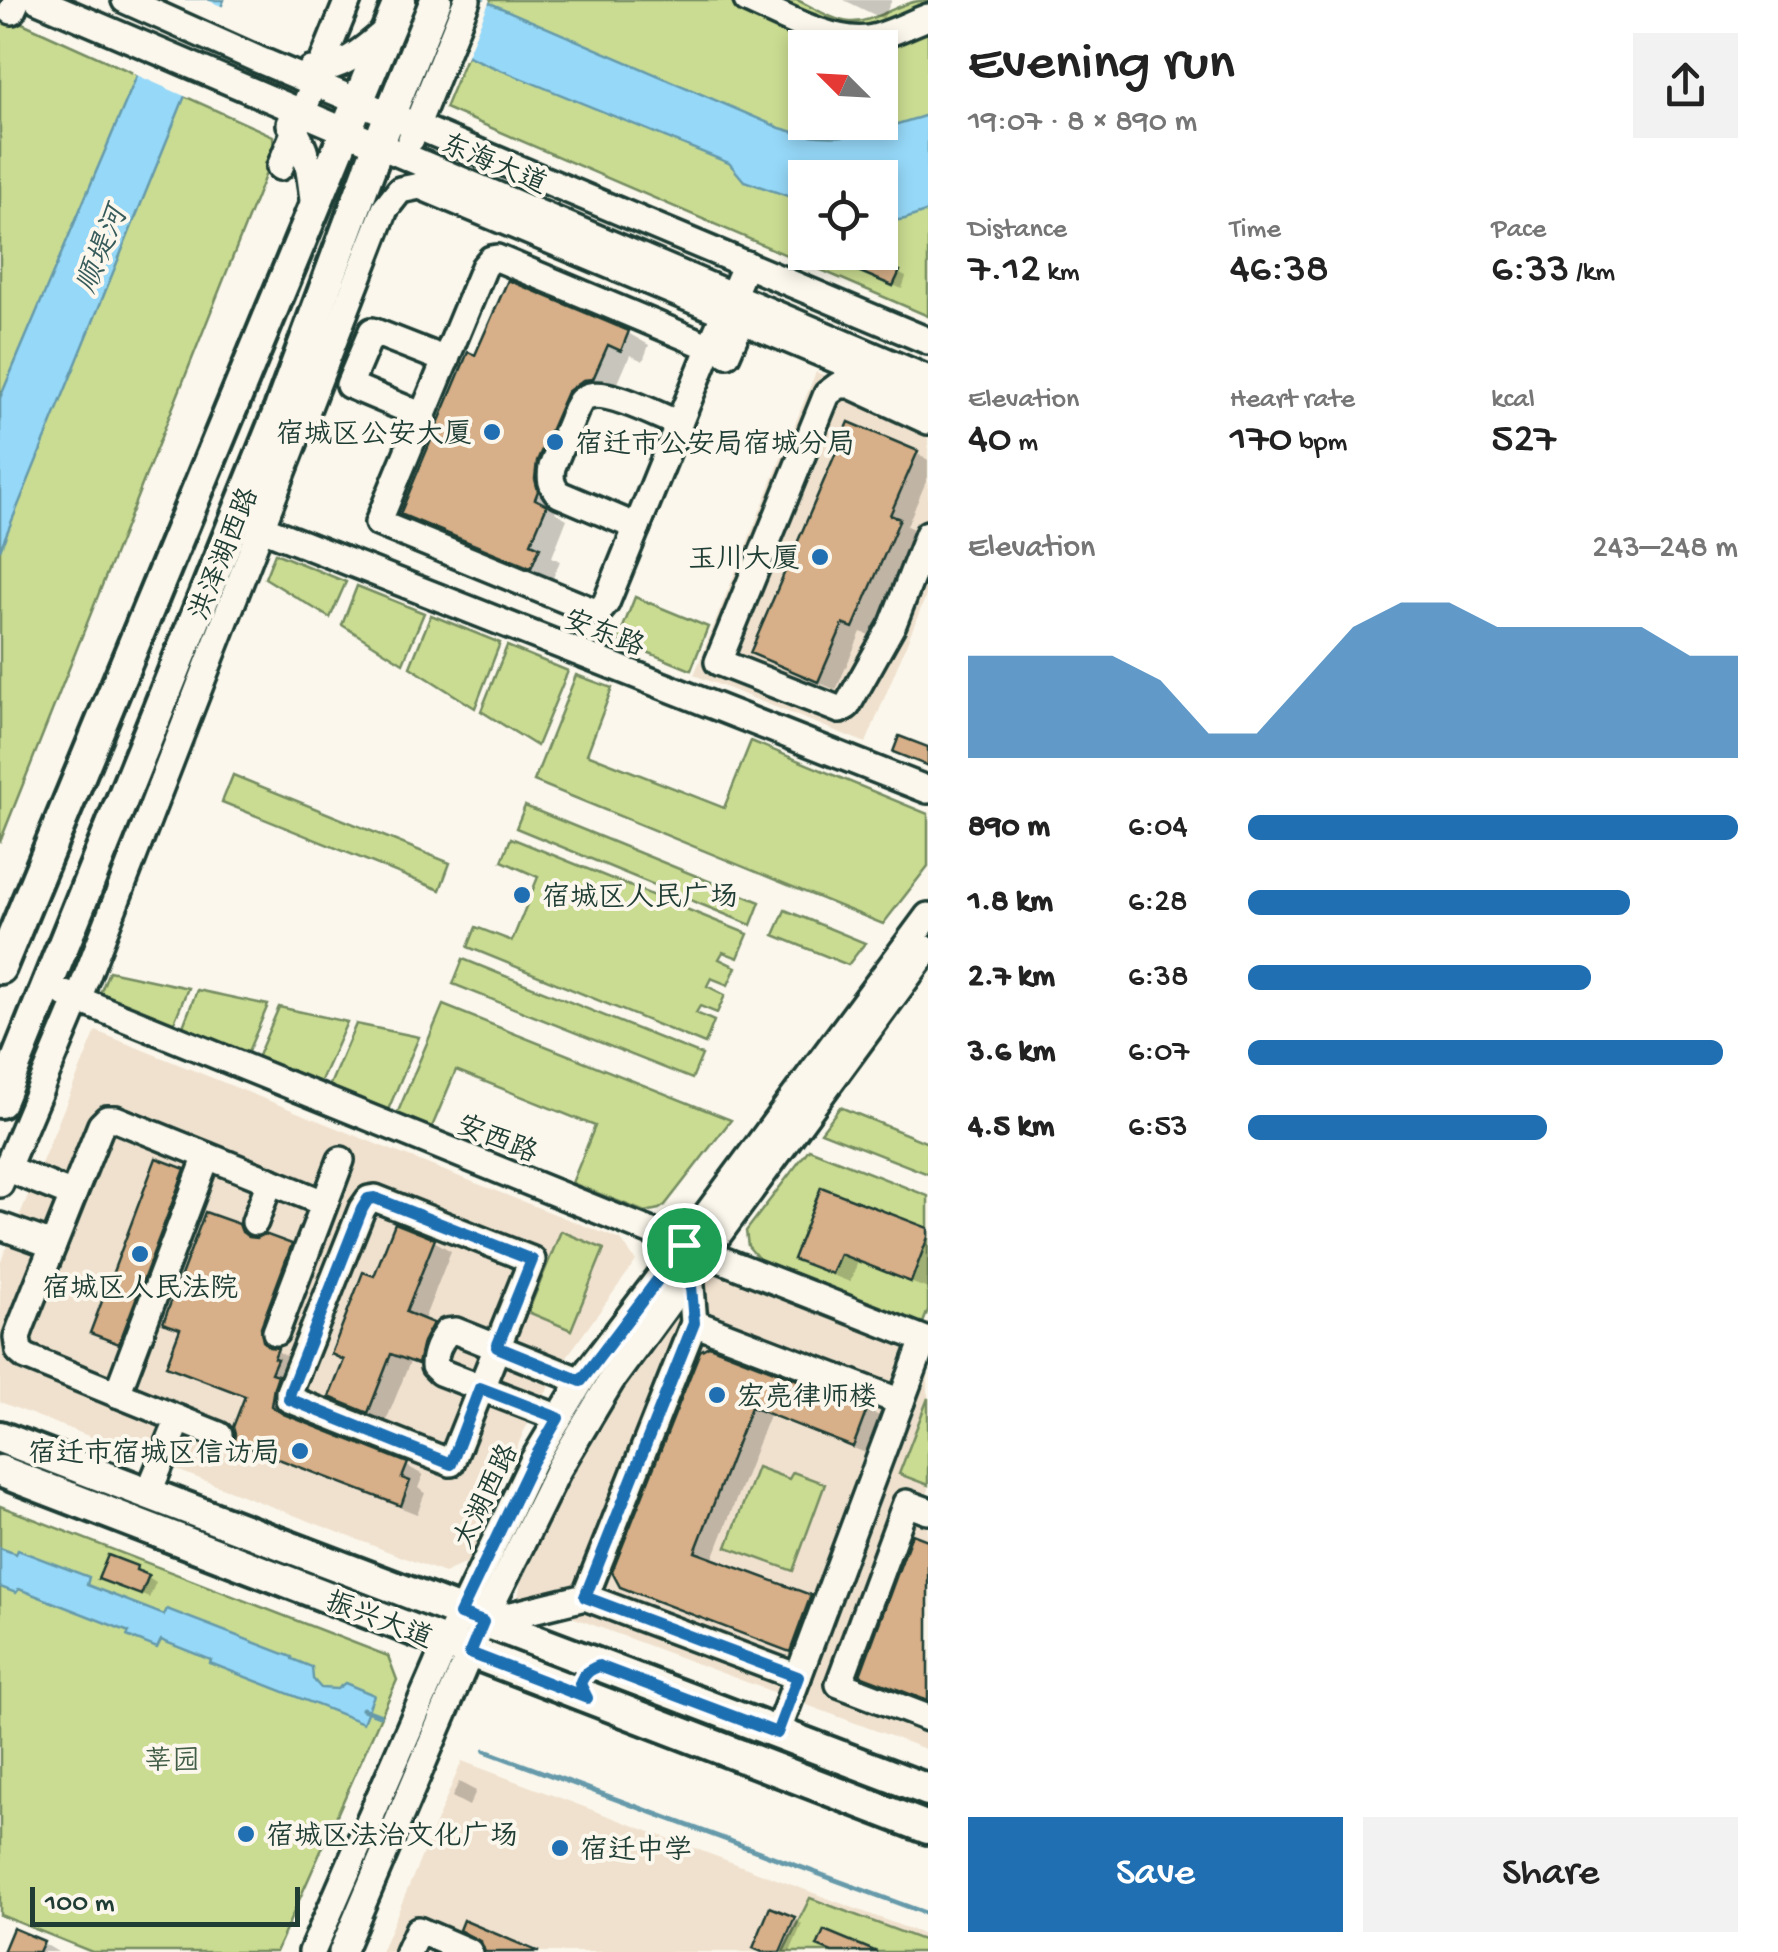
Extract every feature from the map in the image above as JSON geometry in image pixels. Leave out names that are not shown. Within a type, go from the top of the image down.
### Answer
[{"type":"main road","points":[[402,0],[418,14],[435,2]]},
{"type":"main road","name":"洪泽湖西路","points":[[0,968],[402,0]]},
{"type":"main road","name":"洪泽湖西路","points":[[0,1102],[280,409],[353,213],[393,159],[409,117],[414,55],[435,2]]},
{"type":"main road","points":[[296,254],[316,245],[330,257],[331,271]]},
{"type":"main road","name":"振兴大道","points":[[0,1437],[928,1790]]},
{"type":"main road","name":"振兴大道","points":[[0,1471],[928,1828]]},
{"type":"main road","points":[[322,1596],[336,1595],[343,1589],[343,1575],[336,1566]]},
{"type":"main road","points":[[587,1698],[580,1684],[582,1677],[599,1666]]},
{"type":"street","name":"东海大道","points":[[38,0],[248,90],[298,122],[346,133],[393,159],[440,172],[737,308],[928,379]]},
{"type":"street","points":[[280,167],[348,0]]},
{"type":"street","points":[[409,117],[467,0]]},
{"type":"street","points":[[746,0],[826,33],[852,39],[869,39],[928,17]]},
{"type":"street","name":"东海大道","points":[[128,1],[265,62],[317,76],[359,101],[409,117],[450,140],[928,340]]},
{"type":"street","points":[[317,76],[361,52],[388,29]]},
{"type":"street","points":[[298,122],[312,181],[314,211]]},
{"type":"street","points":[[73,1195],[3,1176],[78,998],[385,209],[393,159]]},
{"type":"street","points":[[385,209],[400,190],[420,186],[737,308],[928,398]]},
{"type":"street","points":[[718,350],[497,258],[491,259],[378,523],[593,611],[600,610],[679,424],[718,350],[754,267]]},
{"type":"street","points":[[423,416],[350,384],[372,331],[446,360]]},
{"type":"street","points":[[928,421],[850,385],[839,385],[827,394],[718,662],[840,710],[847,706],[893,624],[928,534]]},
{"type":"street","points":[[637,527],[559,494],[552,486],[552,467],[576,409],[588,396],[607,395],[679,424]]},
{"type":"street","name":"安东路","points":[[260,528],[928,790]]},
{"type":"street","name":"太湖西路","points":[[463,1615],[693,1257],[928,916]]},
{"type":"street","name":"太湖西路","points":[[312,1952],[533,1461],[558,1418],[581,1381],[693,1257],[928,949]]},
{"type":"street","name":"安西路","points":[[46,986],[693,1257],[926,1340]]},
{"type":"street","points":[[219,1435],[19,1351],[21,1326],[100,1125],[107,1119],[116,1119],[324,1203]]},
{"type":"street","points":[[117,1394],[207,1156]]},
{"type":"street","points":[[276,1332],[340,1160]]},
{"type":"street","points":[[255,1222],[270,1181]]},
{"type":"street","points":[[375,1198],[532,1260],[480,1388],[451,1464],[289,1399],[368,1199],[375,1198]]},
{"type":"street","points":[[0,1226],[53,1246]]},
{"type":"street","points":[[585,1597],[694,1323],[693,1257]]},
{"type":"street","points":[[694,1323],[901,1402]]},
{"type":"street","points":[[558,1418],[440,1372],[434,1359],[442,1338],[456,1331],[581,1381]]},
{"type":"street","points":[[777,1733],[926,1340]]},
{"type":"street","points":[[148,1494],[179,1420]]},
{"type":"street","points":[[928,1511],[906,1503],[839,1684],[928,1718]]},
{"type":"street","points":[[299,1952],[463,1615],[585,1597],[798,1677]]},
{"type":"street","name":"太湖西路","points":[[342,1952],[450,1645]]},
{"type":"street","points":[[408,1952],[418,1930],[469,1952]]},
{"type":"shaded area","name":"玉川大厦","points":[[816,372],[928,421],[928,591],[866,743],[694,675]]},
{"type":"shaded area","points":[[96,1031],[621,1240],[636,1261],[566,1358],[524,1431],[468,1562],[444,1573],[0,1402],[0,1263]]},
{"type":"shaded area","points":[[718,1267],[914,1346],[781,1695],[518,1597],[522,1575],[542,1529],[615,1402]]},
{"type":"shaded area","points":[[928,1358],[928,1750],[799,1702]]},
{"type":"shaded area","name":"宿迁中学","points":[[462,1761],[928,1936],[928,1952],[381,1952]]},
{"type":"green space","points":[[490,0],[797,0],[843,21],[859,22],[928,0],[928,316],[821,270],[898,270],[898,160],[788,160],[788,256],[445,108]]},
{"type":"green space","points":[[0,13],[273,136],[274,153],[0,842]]},
{"type":"green space","points":[[275,553],[346,582],[330,618],[265,578]]},
{"type":"green space","points":[[357,586],[424,613],[403,663],[342,625]]},
{"type":"green space","points":[[635,597],[708,627],[691,670],[618,640]]},
{"type":"green space","points":[[431,615],[500,643],[475,708],[410,667]]},
{"type":"green space","points":[[507,646],[568,671],[537,746],[481,711]]},
{"type":"green space","points":[[576,675],[612,688],[587,754],[724,808],[751,741],[928,814],[928,866],[883,924],[534,781]]},
{"type":"green space","points":[[233,775],[450,863],[440,890],[222,802]]},
{"type":"green space","points":[[525,806],[760,902],[751,925],[516,828]]},
{"type":"green space","points":[[511,838],[748,934],[738,958],[723,952],[719,959],[736,967],[728,985],[711,978],[707,986],[725,995],[717,1013],[700,1006],[696,1013],[714,1021],[705,1044],[468,947],[476,927],[512,941],[538,877],[502,861]]},
{"type":"green space","points":[[785,910],[865,943],[848,965],[774,935]]},
{"type":"green space","points":[[463,959],[702,1055],[692,1079],[453,984]]},
{"type":"green space","points":[[109,971],[188,988],[173,1025],[99,996]]},
{"type":"green space","points":[[197,990],[268,1005],[247,1054],[182,1029]]},
{"type":"green space","points":[[443,1005],[731,1120],[665,1205],[645,1212],[572,1183],[595,1126],[456,1070],[432,1127],[397,1114]]},
{"type":"green space","points":[[279,1007],[347,1022],[320,1083],[257,1058]]},
{"type":"green space","points":[[356,1024],[419,1037],[388,1110],[329,1087]]},
{"type":"green space","points":[[840,1107],[928,1143],[928,1174],[821,1132]]},
{"type":"green space","points":[[809,1149],[928,1196],[928,1310],[921,1328],[763,1264],[748,1246],[746,1231]]},
{"type":"green space","points":[[561,1231],[604,1249],[571,1330],[528,1312]]},
{"type":"green space","points":[[928,1398],[928,1485],[899,1474]]},
{"type":"green space","points":[[757,1467],[789,1479],[793,1472],[825,1484],[793,1571],[727,1547]]},
{"type":"green space","name":"莘园","points":[[0,1506],[388,1656],[397,1680],[276,1952],[92,1952],[0,1915]]},
{"type":"green space","points":[[810,1898],[928,1942],[928,1952],[783,1952]]},
{"type":"water","name":"顺堤河","points":[[169,0],[224,0],[0,550],[0,398]]},
{"type":"water","points":[[341,0],[483,0],[788,130],[788,140],[898,140],[898,124],[928,115],[928,211],[898,220],[898,160],[788,160],[788,196],[744,181],[729,163]]},
{"type":"water","points":[[0,1548],[16,1554],[18,1550],[89,1577],[87,1585],[164,1615],[167,1609],[292,1657],[312,1667],[313,1679],[321,1688],[337,1689],[345,1683],[374,1695],[363,1723],[161,1640],[157,1648],[127,1636],[129,1632],[19,1589],[16,1593],[0,1587]]},
{"type":"pier","points":[[163,0],[207,0],[226,8],[189,98],[132,73]]},
{"type":"pier","points":[[336,0],[490,0],[465,60],[339,5]]},
{"type":"building","points":[[898,270],[900,271],[893,286],[858,271]]},
{"type":"building","points":[[508,280],[629,331],[621,351],[608,345],[593,379],[583,380],[567,392],[537,461],[535,499],[547,505],[531,543],[540,547],[531,568],[400,514],[468,352],[475,355]]},
{"type":"building","points":[[849,422],[918,451],[890,515],[900,519],[853,628],[843,624],[818,682],[750,653]]},
{"type":"building","points":[[899,736],[928,747],[928,766],[893,752]]},
{"type":"building","points":[[156,1158],[185,1169],[119,1344],[90,1333]]},
{"type":"building","points":[[821,1187],[928,1228],[911,1282],[840,1254],[832,1274],[793,1259]]},
{"type":"building","points":[[205,1212],[239,1224],[249,1237],[265,1234],[292,1244],[261,1327],[263,1341],[278,1348],[271,1373],[278,1375],[271,1406],[408,1463],[402,1478],[410,1481],[401,1506],[234,1442],[233,1427],[245,1396],[166,1366],[180,1329],[163,1323]]},
{"type":"building","points":[[395,1223],[435,1239],[406,1312],[433,1323],[418,1364],[391,1354],[368,1413],[329,1397],[344,1360],[331,1354],[363,1272],[374,1276]]},
{"type":"building","points":[[709,1346],[868,1407],[853,1447],[751,1407],[695,1552],[811,1595],[790,1652],[620,1587],[612,1572],[700,1351]]},
{"type":"building","points":[[912,1534],[928,1540],[928,1701],[860,1675]]},
{"type":"building","points":[[108,1555],[149,1575],[141,1595],[98,1579]]},
{"type":"building","points":[[770,1907],[795,1917],[780,1952],[753,1948]]},
{"type":"building","points":[[463,1920],[539,1952],[485,1952],[481,1942],[459,1930]]},
{"type":"building","points":[[13,1928],[44,1941],[39,1952],[3,1952]]},
{"type":"building","points":[[824,1930],[877,1952],[832,1952],[817,1946]]},
{"type":"waterway","points":[[363,1709],[379,1715]]},
{"type":"waterway","points":[[485,1751],[928,1914]]},
{"type":"place","name":"宿城区公安大厦","points":[[492,432]]},
{"type":"place","name":"宿迁市公安局宿城分局","points":[[555,442]]},
{"type":"place","name":"玉川大厦","points":[[820,557]]},
{"type":"place","name":"宿城区人民广场","points":[[522,895]]},
{"type":"place","name":"宿城区人民法院","points":[[140,1254]]},
{"type":"place","name":"宏亮律师楼","points":[[717,1395]]},
{"type":"place","name":"宿迁市宿城区信访局","points":[[300,1451]]},
{"type":"place","name":"宿城区法治文化广场","points":[[246,1834]]},
{"type":"place","name":"宿迁中学","points":[[560,1848]]},
{"type":"route","points":[[375,1198],[532,1260],[497,1347],[581,1381],[684,1245],[705,1253],[690,1274],[694,1323],[585,1597],[798,1677],[777,1733],[599,1666],[582,1677],[580,1684],[587,1698],[470,1653],[483,1622],[460,1614],[533,1461],[558,1418],[480,1388],[451,1464],[289,1399],[368,1199],[375,1198]]}]
